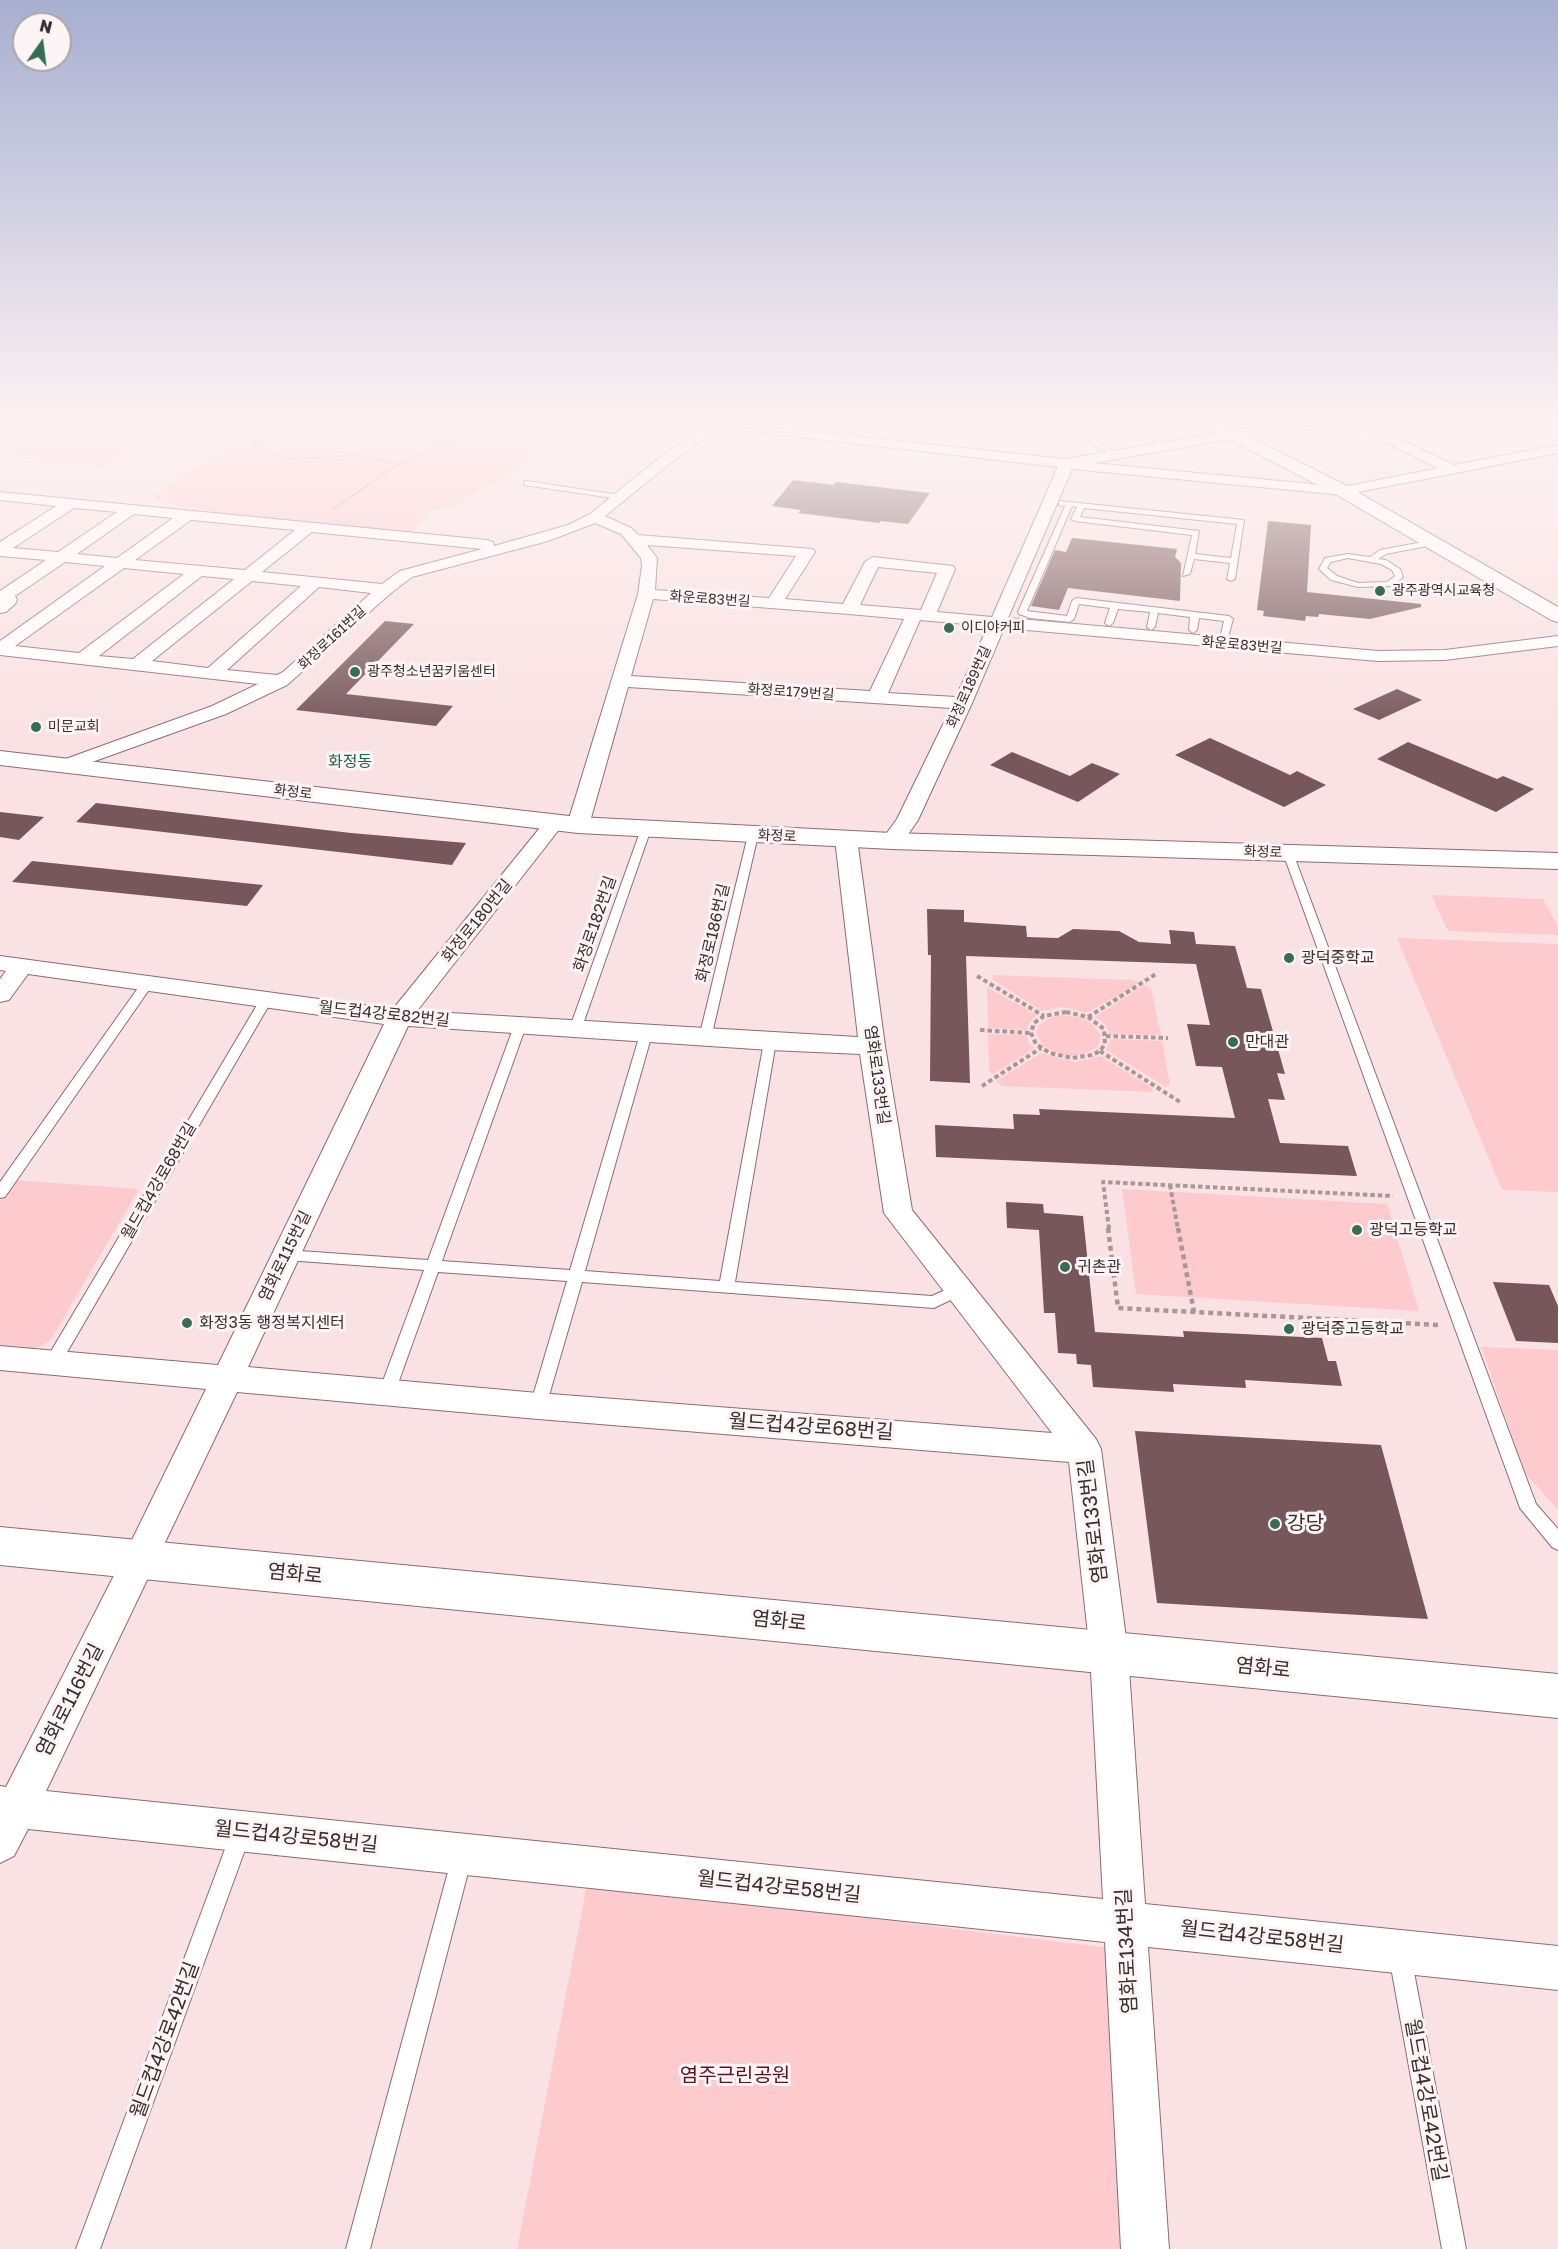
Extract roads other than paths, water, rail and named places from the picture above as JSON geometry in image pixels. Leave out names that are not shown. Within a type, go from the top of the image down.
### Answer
[{"type":"street","points":[[0,550],[37,526]]},
{"type":"street","points":[[0,608],[9,600],[6,595],[107,526]]},
{"type":"street","points":[[0,649],[172,526]]},
{"type":"street","points":[[286,526],[507,547]]},
{"type":"street","name":"화정로161번길","points":[[67,765],[219,710],[281,681],[305,665],[385,589],[406,574],[577,526]]},
{"type":"street","points":[[566,824],[620,681],[646,594],[649,558],[634,538],[615,526]]},
{"type":"street","name":"화정로189번길","points":[[892,841],[906,820],[963,703],[1040,526]]},
{"type":"street","points":[[1405,526],[1558,616]]},
{"type":"street","points":[[137,665],[307,528]]},
{"type":"street","name":"화운로83번길","points":[[634,538],[807,552],[774,603]]},
{"type":"street","points":[[0,550],[385,589]]},
{"type":"street","points":[[849,609],[873,562],[947,569],[876,698]]},
{"type":"street","points":[[83,659],[198,571]]},
{"type":"street","points":[[213,673],[314,583]]},
{"type":"street","name":"화운로83번길","points":[[646,594],[849,609],[1327,653],[1445,655],[1558,641]]},
{"type":"street","points":[[0,649],[281,681]]},
{"type":"street","name":"화정로179번길","points":[[620,681],[963,703]]},
{"type":"street","name":"화정로","points":[[0,758],[566,824],[646,830],[892,841],[1558,861]]},
{"type":"street","name":"화정로180번길","points":[[399,1018],[566,824]]},
{"type":"street","name":"염화로133번길","points":[[846,839],[872,1046],[898,1213],[1084,1449],[1109,1653]]},
{"type":"street","points":[[0,995],[11,965]]},
{"type":"street","name":"월드컵4강로82번길","points":[[11,965],[399,1018],[770,1042],[872,1046]]},
{"type":"street","name":"염화로115번길","points":[[141,1559],[399,1018]]},
{"type":"street","name":"월드컵4강로68번길","points":[[0,1358],[538,1406],[1084,1449]]},
{"type":"street","name":"염화로","points":[[0,1546],[1558,1696]]},
{"type":"street","name":"염화로116번길","points":[[5,1819],[141,1559]]},
{"type":"street","name":"염화로134번길","points":[[1109,1653],[1145,2249]]},
{"type":"street","name":"월드컵4강로58번길","points":[[5,1819],[241,1831],[1558,1968]]},
{"type":"lane","points":[[1059,526],[1022,612],[1030,615],[1070,619],[1076,601],[1229,619],[1222,644]]},
{"type":"lane","points":[[1138,526],[1196,533],[1186,574]]},
{"type":"lane","points":[[1231,579],[1240,526]]},
{"type":"lane","points":[[1373,559],[1391,565],[1399,573],[1399,577],[1395,581],[1380,585],[1358,585],[1334,578],[1323,569],[1328,560],[1337,557],[1373,559],[1383,552],[1434,542]]},
{"type":"lane","points":[[1190,556],[1234,561]]},
{"type":"lane","points":[[1109,624],[1115,606]]},
{"type":"lane","points":[[1151,627],[1155,610]]},
{"type":"lane","points":[[1192,630],[1196,615]]},
{"type":"lane","name":"화정로182번길","points":[[575,1030],[646,830]]},
{"type":"lane","name":"화정로186번길","points":[[705,1038],[753,835]]},
{"type":"lane","points":[[1288,853],[1528,1508],[1558,1542]]},
{"type":"lane","points":[[0,1193],[147,984]]},
{"type":"lane","name":"월드컵4강로68번길","points":[[53,1362],[266,1000]]},
{"type":"lane","points":[[387,1392],[520,1026]]},
{"type":"lane","points":[[538,1406],[646,1034]]},
{"type":"lane","points":[[726,1288],[770,1042]]},
{"type":"lane","points":[[286,1255],[575,1278],[934,1302],[958,1290]]},
{"type":"lane","name":"월드컵4강로42번길","points":[[88,2249],[241,1831]]},
{"type":"lane","points":[[358,2249],[463,1855]]},
{"type":"lane","name":"월드컵4강로42번길","points":[[1399,1951],[1454,2249]]},
{"type":"place","name":"광주광역시교육청","points":[[1380,591]]},
{"type":"place","name":"이디야커피","points":[[949,628]]},
{"type":"place","name":"광주청소년꿈키움센터","points":[[355,672]]},
{"type":"place","name":"미문교회","points":[[36,727]]},
{"type":"place","name":"광덕중학교","points":[[1289,958]]},
{"type":"place","name":"만대관","points":[[1233,1042]]},
{"type":"place","name":"광덕고등학교","points":[[1357,1230]]},
{"type":"place","name":"귀촌관","points":[[1065,1267]]},
{"type":"place","name":"화정3동 행정복지센터","points":[[187,1323]]},
{"type":"place","name":"광덕중고등학교","points":[[1289,1329]]},
{"type":"place","name":"강당","points":[[1275,1524]]},
{"type":"district","name":"화정동","points":[[350,762]]},
{"type":"park label","name":"염주근린공원","points":[[735,2076]]}]
